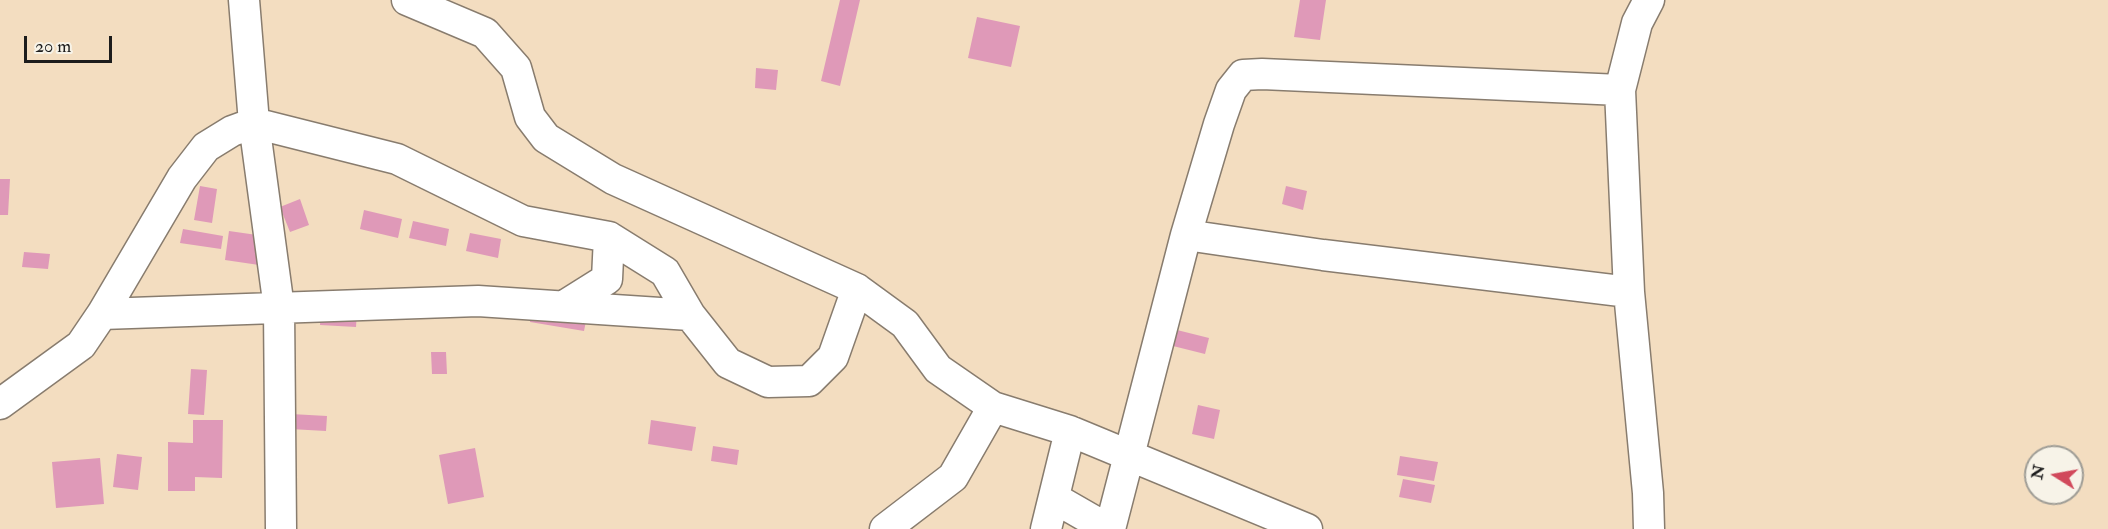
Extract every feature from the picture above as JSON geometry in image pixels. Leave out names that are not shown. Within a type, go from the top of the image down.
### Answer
[{"type":"street","points":[[244,0],[254,123],[279,308],[281,529]]},
{"type":"street","points":[[407,0],[485,33],[516,68],[530,117],[546,138],[613,179],[857,289],[905,324],[938,369],[993,406],[1070,431],[1306,529]]},
{"type":"street","points":[[1648,529],[1648,493],[1629,292],[1620,90],[1637,23],[1649,0]]},
{"type":"street","points":[[1054,498],[1109,529],[1186,235],[1219,124],[1232,90],[1244,75],[1620,90]]},
{"type":"street","points":[[0,404],[81,345],[102,314],[182,178],[206,147],[232,131],[254,123],[397,159],[523,221],[609,237],[665,272],[690,315],[728,363],[768,382],[809,381],[833,357],[857,289]]},
{"type":"street","points":[[1186,235],[1323,255],[1629,292]]},
{"type":"street","points":[[564,306],[607,279],[609,237]]},
{"type":"street","points":[[102,314],[478,301],[690,315]]},
{"type":"street","points":[[885,529],[953,477],[993,406]]},
{"type":"street","points":[[1046,529],[1070,431]]},
{"type":"building","points":[[840,0],[860,0],[840,86],[821,81]]},
{"type":"building","points":[[1300,0],[1326,0],[1320,40],[1294,37]]},
{"type":"building","points":[[977,17],[1020,26],[1011,67],[968,58]]},
{"type":"building","points":[[756,68],[778,70],[776,90],[755,88]]},
{"type":"building","points":[[0,179],[10,179],[8,215],[0,215]]},
{"type":"building","points":[[200,186],[217,189],[212,223],[194,220]]},
{"type":"building","points":[[1286,186],[1307,191],[1303,210],[1282,204]]},
{"type":"building","points":[[300,199],[309,225],[290,232],[280,207]]},
{"type":"building","points":[[364,210],[402,219],[398,238],[360,229]]},
{"type":"building","points":[[413,221],[449,229],[446,246],[409,238]]},
{"type":"building","points":[[183,229],[223,236],[221,249],[180,243]]},
{"type":"building","points":[[229,231],[264,236],[259,265],[225,260]]},
{"type":"building","points":[[470,233],[501,239],[498,258],[466,251]]},
{"type":"building","points":[[24,252],[50,254],[48,269],[22,267]]},
{"type":"building","points":[[321,310],[357,311],[356,327],[320,325]]},
{"type":"building","points":[[531,310],[587,316],[584,331],[530,322]]},
{"type":"building","points":[[1177,330],[1209,338],[1205,354],[1173,346]]},
{"type":"building","points":[[431,352],[446,352],[447,374],[432,374]]},
{"type":"building","points":[[191,369],[207,370],[204,415],[188,414]]},
{"type":"building","points":[[1198,405],[1220,410],[1214,439],[1192,434]]},
{"type":"building","points":[[291,414],[327,416],[326,431],[290,429]]},
{"type":"building","points":[[193,420],[223,420],[222,478],[195,477],[195,491],[168,491],[168,442],[193,443]]},
{"type":"building","points":[[651,420],[696,427],[692,451],[648,444]]},
{"type":"building","points":[[713,446],[739,450],[737,465],[711,461]]},
{"type":"building","points":[[475,448],[484,497],[448,504],[439,455]]},
{"type":"building","points":[[117,454],[142,457],[138,490],[113,487]]},
{"type":"building","points":[[1400,456],[1438,462],[1434,481],[1397,475]]},
{"type":"building","points":[[100,458],[104,504],[56,508],[52,462]]},
{"type":"building","points":[[1403,479],[1435,485],[1431,503],[1399,497]]}]
